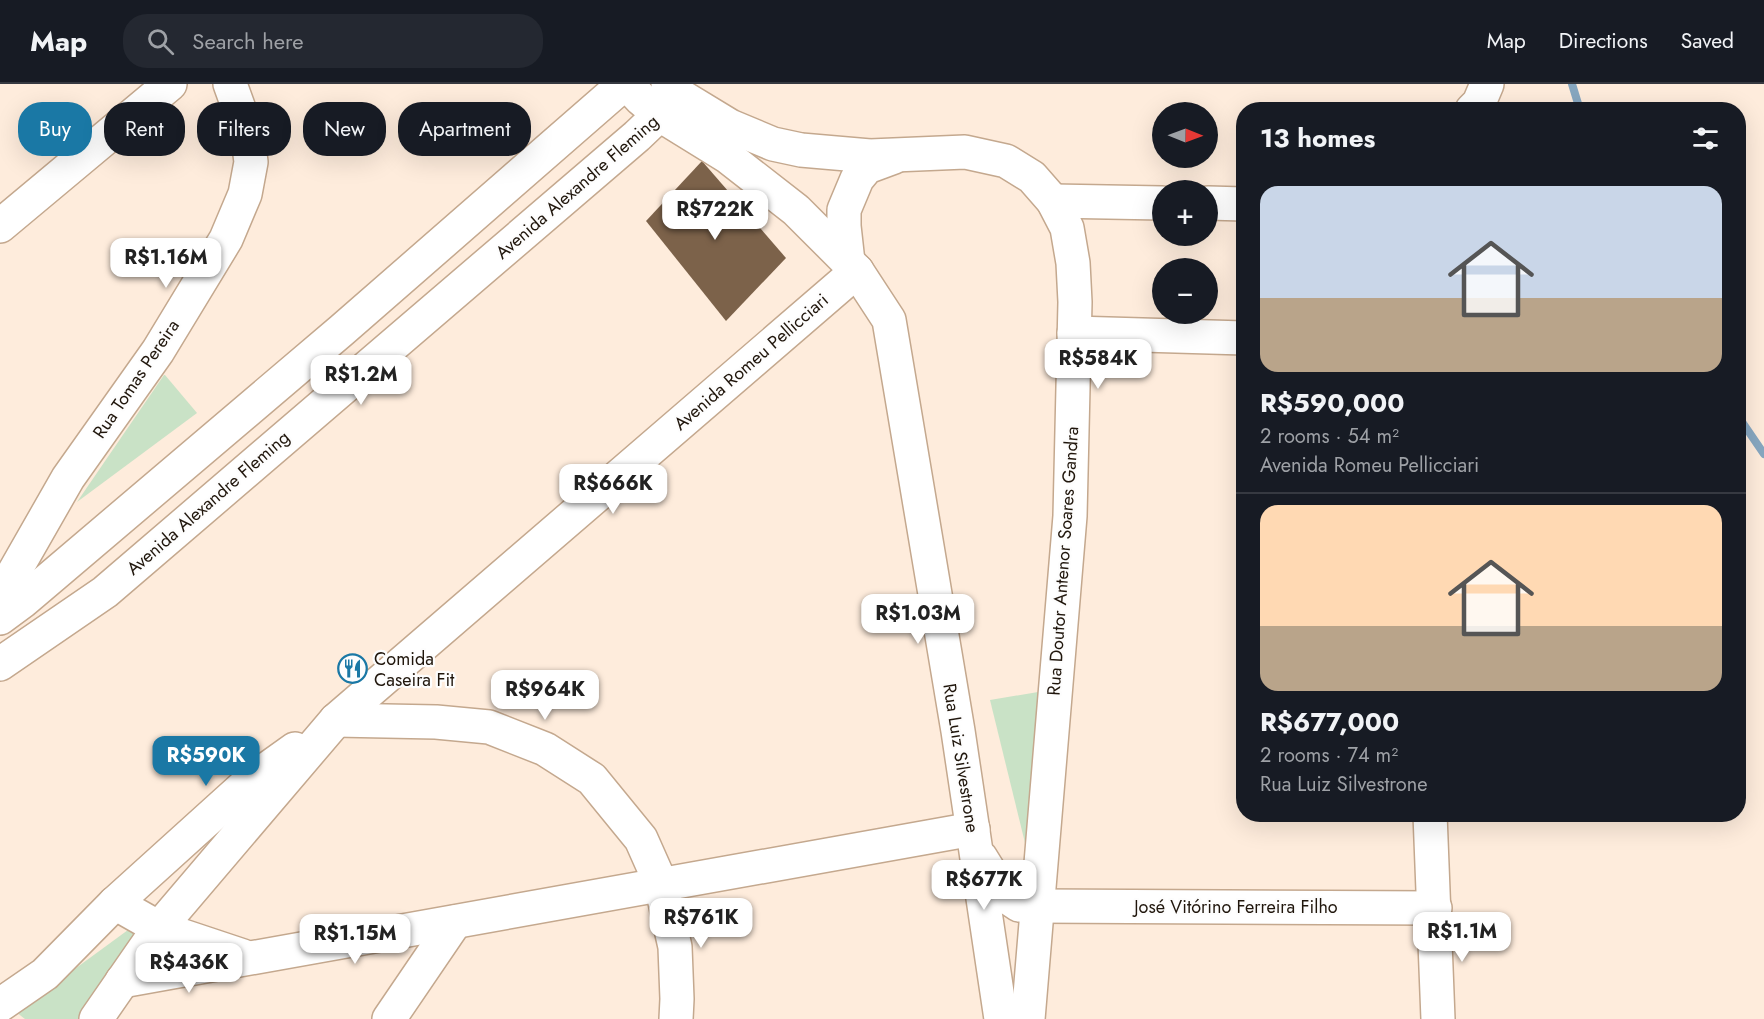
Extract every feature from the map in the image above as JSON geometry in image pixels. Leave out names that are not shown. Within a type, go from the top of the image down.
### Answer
[{"type":"street","points":[[0,226],[170,84]]},
{"type":"street","name":"Rua Tomas Pereira","points":[[8,605],[68,478],[158,351],[226,239],[245,194],[251,162],[248,131],[230,84]]},
{"type":"street","points":[[41,638],[8,605],[74,556],[228,429],[625,84]]},
{"type":"street","name":"Rua Doutor Antenor Soares Gandra","points":[[625,84],[641,99],[669,98],[773,144],[801,150],[870,156],[966,152],[1006,161],[1032,177],[1053,201],[1067,228],[1073,263],[1074,333],[1070,516],[1028,1019]]},
{"type":"street","points":[[1479,102],[1487,84]]},
{"type":"street","name":"Rua Doutor Antenor Soares Gandra","points":[[669,98],[728,157],[796,210],[852,266]]},
{"type":"street","name":"Avenida Alexandre Fleming","points":[[0,664],[105,592],[669,98]]},
{"type":"street","points":[[852,266],[844,226],[844,210],[857,179],[867,167],[897,156]]},
{"type":"street","points":[[1053,201],[1152,203]]},
{"type":"street","points":[[1218,203],[1236,204]]},
{"type":"street","name":"Avenida Romeu Pellicciari","points":[[96,1019],[159,928],[336,720],[852,266]]},
{"type":"street","name":"Rua Luiz Silvestrone","points":[[852,266],[889,320],[974,839],[1001,1019]]},
{"type":"street","points":[[1074,333],[1236,338]]},
{"type":"street","points":[[228,429],[256,462]]},
{"type":"street","points":[[68,478],[63,520],[66,539],[74,556]]},
{"type":"street","points":[[0,1005],[45,974],[115,903],[250,781],[336,720],[436,722],[489,727],[545,749],[592,779],[640,839],[661,884],[675,947],[676,1019]]},
{"type":"street","points":[[1430,822],[1438,1019]]},
{"type":"street","points":[[122,981],[661,884],[974,839]]},
{"type":"street","name":"José Vitórino Ferreira Filho","points":[[974,839],[1004,895],[1019,905],[1435,908]]},
{"type":"street","points":[[115,903],[159,928],[247,957]]},
{"type":"street","points":[[389,1019],[454,922]]},
{"type":"green space","points":[[164,375],[197,413],[77,502]]},
{"type":"green space","points":[[1038,692],[1032,814],[1026,847],[990,700]]},
{"type":"green space","points":[[143,919],[95,1019],[25,1019],[16,1012]]},
{"type":"building","points":[[702,161],[786,258],[726,321],[646,221]]},
{"type":"waterway","points":[[1572,84],[1578,102]]},
{"type":"waterway","points":[[1746,428],[1764,454]]},
{"type":"place","name":"Comida Caseira Fit","points":[[353,669]]}]
